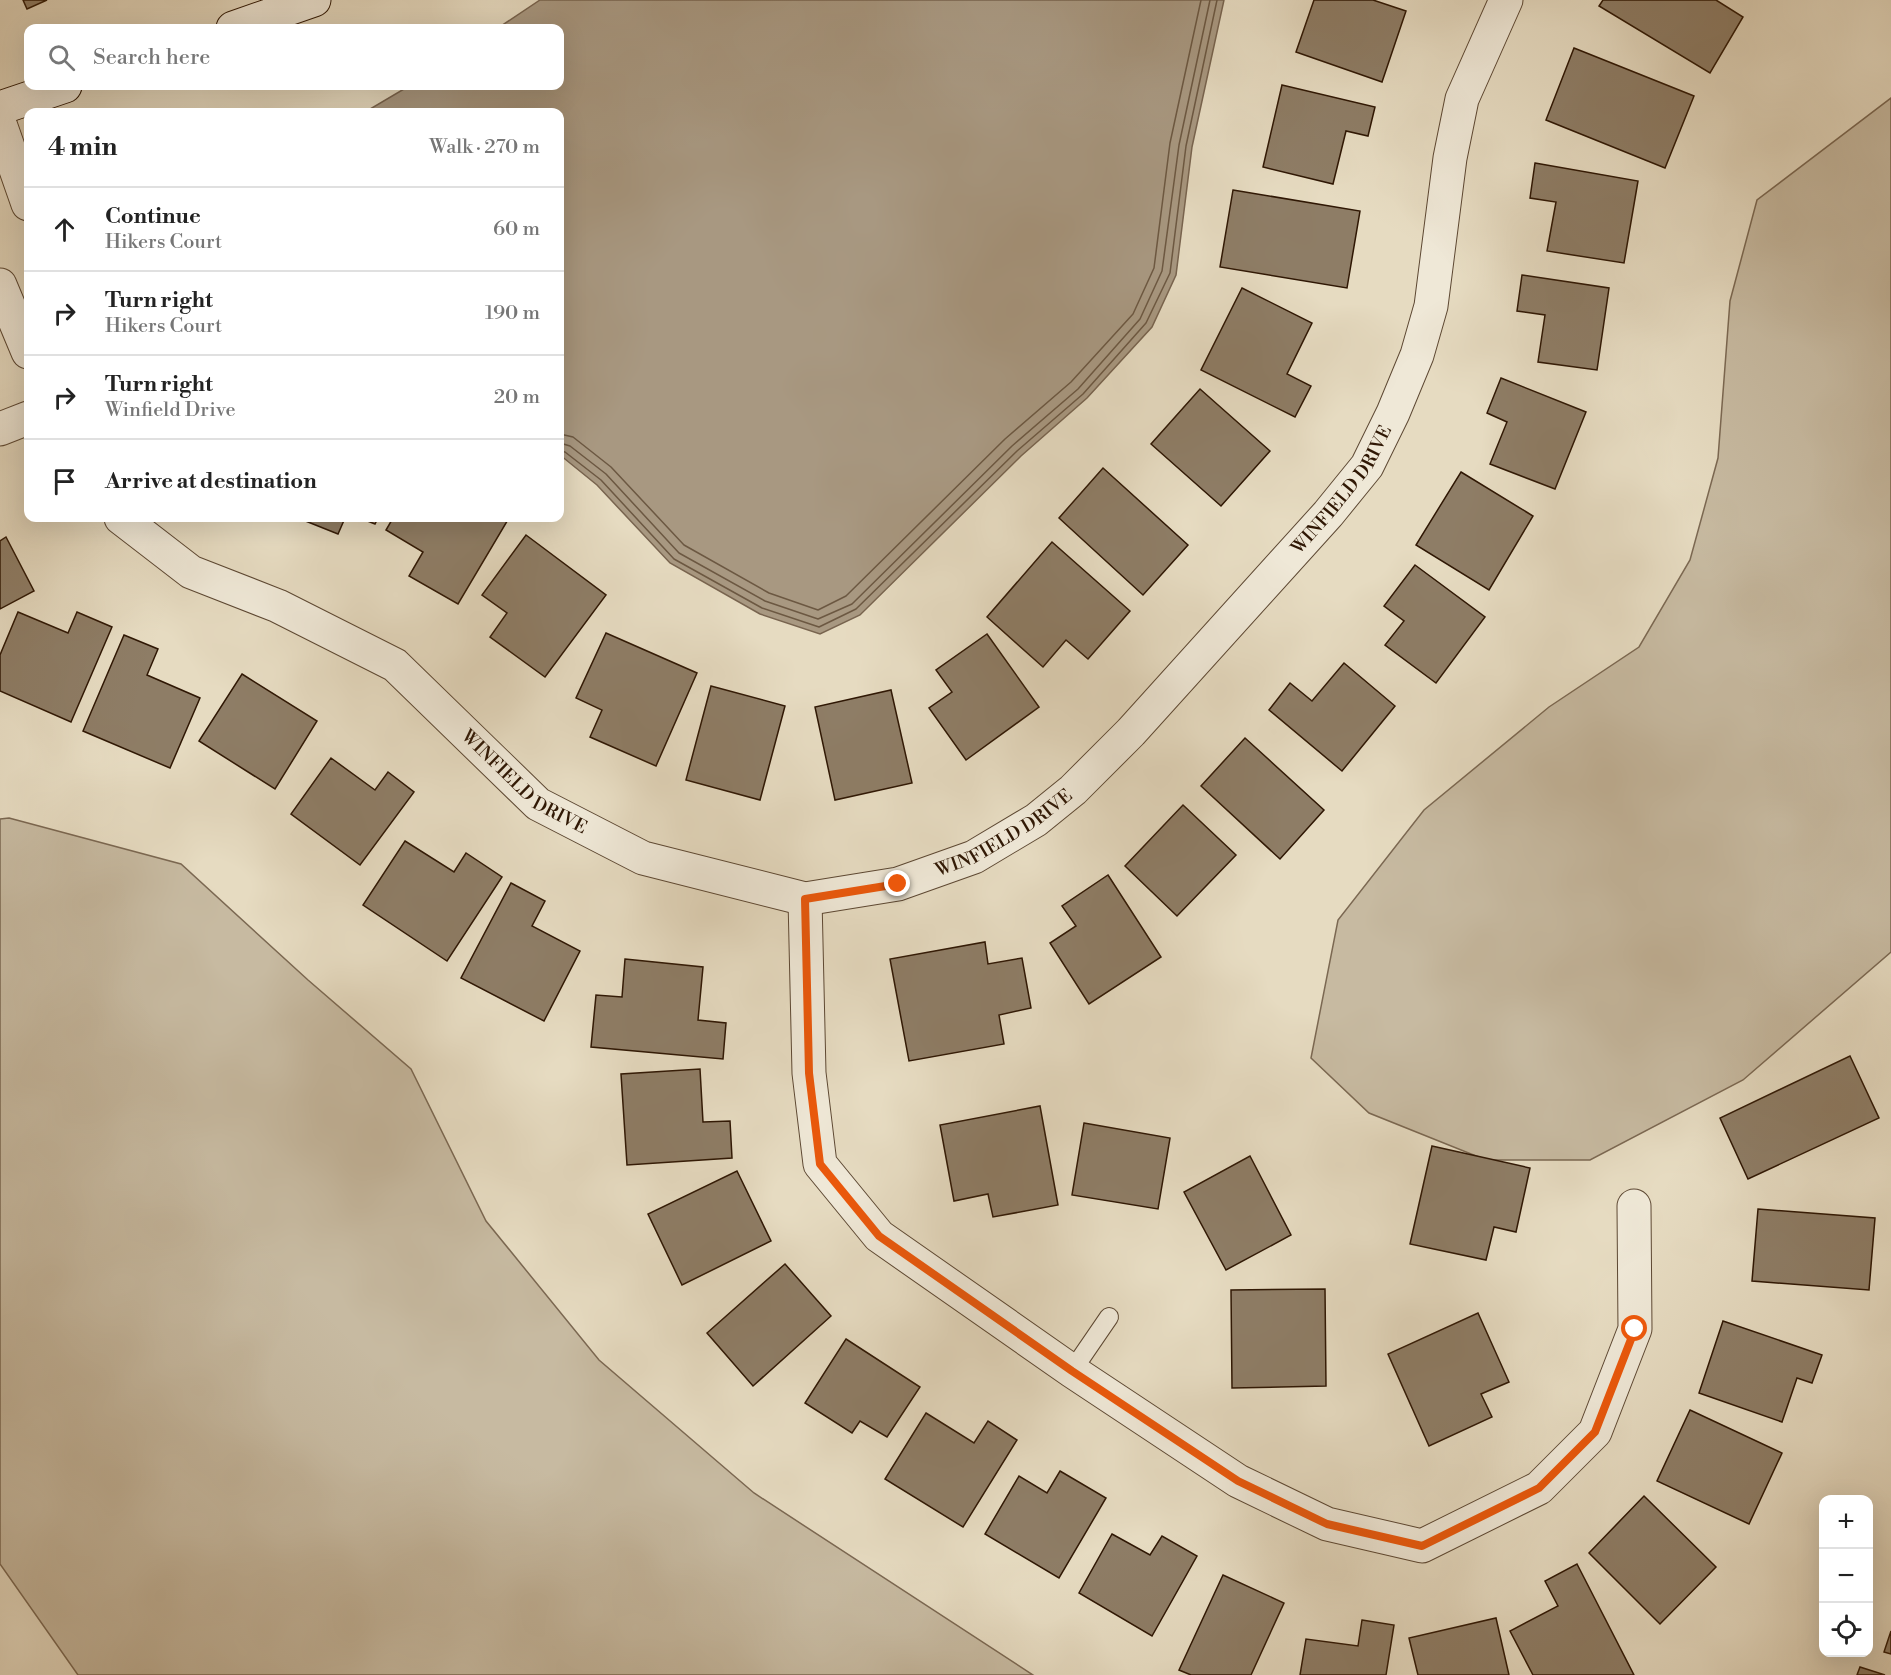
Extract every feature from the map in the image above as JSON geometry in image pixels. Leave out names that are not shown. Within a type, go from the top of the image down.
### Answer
[{"type":"street","points":[[245,24],[314,0]]},
{"type":"street","name":"WINFIELD DRIVE","points":[[126,522],[191,572],[278,606],[395,665],[538,804],[643,858],[805,899],[898,884],[974,857],[1036,820],[1073,790],[1131,732],[1328,514],[1367,466],[1418,355],[1431,306],[1450,158],[1462,99],[1506,0]]},
{"type":"street","points":[[0,108],[53,90]]},
{"type":"street","points":[[0,124],[24,193]]},
{"type":"street","points":[[0,285],[24,342]]},
{"type":"street","points":[[0,429],[24,420]]},
{"type":"street","points":[[805,899],[809,1073],[820,1164],[879,1236],[1072,1371],[1238,1481],[1327,1524],[1422,1546],[1539,1488],[1595,1432],[1635,1329],[1634,1206]]},
{"type":"lane","points":[[1072,1371],[1109,1317]]},
{"type":"shaded area","points":[[1891,98],[1891,952],[1743,1080],[1590,1160],[1486,1160],[1369,1113],[1311,1058],[1338,920],[1424,810],[1549,707],[1639,647],[1690,560],[1718,458],[1730,301],[1757,200]]},
{"type":"shaded area","points":[[9,818],[181,864],[308,980],[411,1069],[486,1221],[599,1360],[754,1493],[1033,1675],[78,1675],[0,1564],[0,819]]},
{"type":"water","points":[[540,0],[1224,0],[1192,147],[1176,275],[1152,327],[1087,398],[1021,456],[860,615],[820,634],[760,614],[670,563],[597,485],[564,458],[564,108],[372,108],[402,90],[564,90],[564,24],[504,24]]},
{"type":"building","points":[[23,0],[47,0],[27,9]]},
{"type":"building","points":[[1314,0],[1373,0],[1406,11],[1382,82],[1296,52]]},
{"type":"building","points":[[1603,0],[1716,0],[1743,17],[1710,73],[1599,6]]},
{"type":"building","points":[[1574,48],[1694,96],[1665,168],[1546,120]]},
{"type":"building","points":[[1282,85],[1375,107],[1368,136],[1346,131],[1333,184],[1263,167]]},
{"type":"building","points":[[1535,163],[1638,181],[1624,263],[1547,251],[1556,202],[1530,198]]},
{"type":"building","points":[[1233,190],[1360,211],[1347,288],[1220,267]]},
{"type":"building","points":[[1522,275],[1609,288],[1597,370],[1538,362],[1545,315],[1517,311]]},
{"type":"building","points":[[1242,288],[1312,323],[1287,374],[1311,386],[1295,417],[1201,370]]},
{"type":"building","points":[[1501,378],[1586,412],[1555,489],[1490,464],[1507,422],[1487,413]]},
{"type":"building","points":[[1200,389],[1270,451],[1221,506],[1151,444]]},
{"type":"building","points":[[1103,468],[1188,545],[1143,595],[1059,518]]},
{"type":"building","points":[[1461,472],[1533,516],[1489,590],[1416,545]]},
{"type":"building","points":[[308,522],[343,522],[338,534]]},
{"type":"building","points":[[391,522],[507,522],[458,604],[409,576],[423,552],[386,530]]},
{"type":"building","points":[[526,535],[606,595],[545,677],[490,637],[507,613],[482,595]]},
{"type":"building","points":[[6,537],[34,591],[0,609],[0,541]]},
{"type":"building","points":[[1052,542],[1130,611],[1088,659],[1066,640],[1043,667],[987,617]]},
{"type":"building","points":[[1415,565],[1485,617],[1436,683],[1385,645],[1404,621],[1384,606]]},
{"type":"building","points":[[18,612],[68,633],[77,612],[112,627],[71,722],[0,691],[0,655]]},
{"type":"building","points":[[606,633],[697,673],[656,766],[590,737],[602,710],[576,698]]},
{"type":"building","points":[[987,634],[1039,707],[966,760],[929,708],[952,692],[936,670]]},
{"type":"building","points":[[124,635],[158,649],[147,675],[200,698],[170,768],[83,731]]},
{"type":"building","points":[[1344,663],[1395,706],[1342,771],[1269,710],[1290,683],[1312,701]]},
{"type":"building","points":[[242,674],[317,721],[275,789],[199,741]]},
{"type":"building","points":[[711,686],[785,706],[760,800],[686,780]]},
{"type":"building","points":[[891,690],[912,783],[835,800],[815,707]]},
{"type":"building","points":[[1245,738],[1324,810],[1280,859],[1201,786]]},
{"type":"building","points":[[331,758],[375,790],[388,772],[414,792],[360,865],[291,814]]},
{"type":"building","points":[[1183,805],[1236,855],[1177,916],[1125,866]]},
{"type":"building","points":[[405,841],[454,872],[466,853],[502,877],[447,961],[363,905]]},
{"type":"building","points":[[1108,875],[1161,957],[1089,1004],[1050,943],[1076,926],[1062,906]]},
{"type":"building","points":[[511,883],[545,901],[532,926],[580,951],[544,1021],[461,978]]},
{"type":"building","points":[[985,942],[988,964],[1022,958],[1031,1008],[999,1015],[1004,1044],[909,1061],[890,959]]},
{"type":"building","points":[[625,959],[703,967],[698,1020],[726,1023],[723,1059],[591,1047],[596,995],[622,997]]},
{"type":"building","points":[[1850,1056],[1879,1118],[1748,1179],[1720,1118]]},
{"type":"building","points":[[700,1069],[703,1122],[730,1121],[732,1158],[627,1165],[621,1074]]},
{"type":"building","points":[[1040,1106],[1058,1205],[993,1217],[988,1194],[954,1201],[940,1125]]},
{"type":"building","points":[[1084,1123],[1170,1138],[1158,1209],[1072,1195]]},
{"type":"building","points":[[1432,1146],[1530,1168],[1516,1232],[1494,1227],[1486,1260],[1410,1244]]},
{"type":"building","points":[[1250,1156],[1291,1235],[1226,1270],[1184,1192]]},
{"type":"building","points":[[737,1171],[771,1241],[682,1285],[648,1214]]},
{"type":"building","points":[[1758,1209],[1875,1218],[1869,1290],[1752,1281]]},
{"type":"building","points":[[785,1264],[831,1316],[753,1386],[707,1333]]},
{"type":"building","points":[[1325,1289],[1326,1386],[1232,1388],[1231,1290]]},
{"type":"building","points":[[1478,1313],[1509,1382],[1481,1394],[1492,1417],[1429,1446],[1388,1354]]},
{"type":"building","points":[[1723,1321],[1822,1355],[1812,1383],[1797,1378],[1782,1422],[1699,1393]]},
{"type":"building","points":[[846,1339],[920,1387],[887,1437],[860,1421],[852,1433],[805,1403]]},
{"type":"building","points":[[1690,1410],[1782,1453],[1749,1524],[1657,1481]]},
{"type":"building","points":[[926,1413],[974,1443],[988,1421],[1017,1440],[963,1527],[885,1479]]},
{"type":"building","points":[[1060,1471],[1106,1498],[1059,1578],[985,1534],[1019,1476],[1047,1493]]},
{"type":"building","points":[[1644,1496],[1716,1567],[1660,1624],[1589,1553]]},
{"type":"building","points":[[1112,1534],[1150,1555],[1162,1536],[1197,1556],[1152,1636],[1079,1593]]},
{"type":"building","points":[[1577,1564],[1634,1675],[1533,1675],[1510,1631],[1558,1606],[1545,1581]]},
{"type":"building","points":[[1223,1575],[1284,1603],[1251,1675],[1191,1675],[1179,1670]]},
{"type":"building","points":[[1496,1618],[1509,1675],[1418,1675],[1409,1638]]},
{"type":"building","points":[[1362,1620],[1394,1625],[1386,1675],[1300,1675],[1306,1639],[1358,1646]]},
{"type":"building","points":[[1891,1631],[1891,1654],[1884,1652]]},
{"type":"building","points":[[1860,1667],[1885,1675],[1857,1675]]},
{"type":"route","points":[[898,884],[805,899],[809,1073],[820,1164],[879,1236],[1072,1371],[1238,1481],[1327,1524],[1422,1546],[1539,1488],[1595,1432],[1635,1329]]}]
